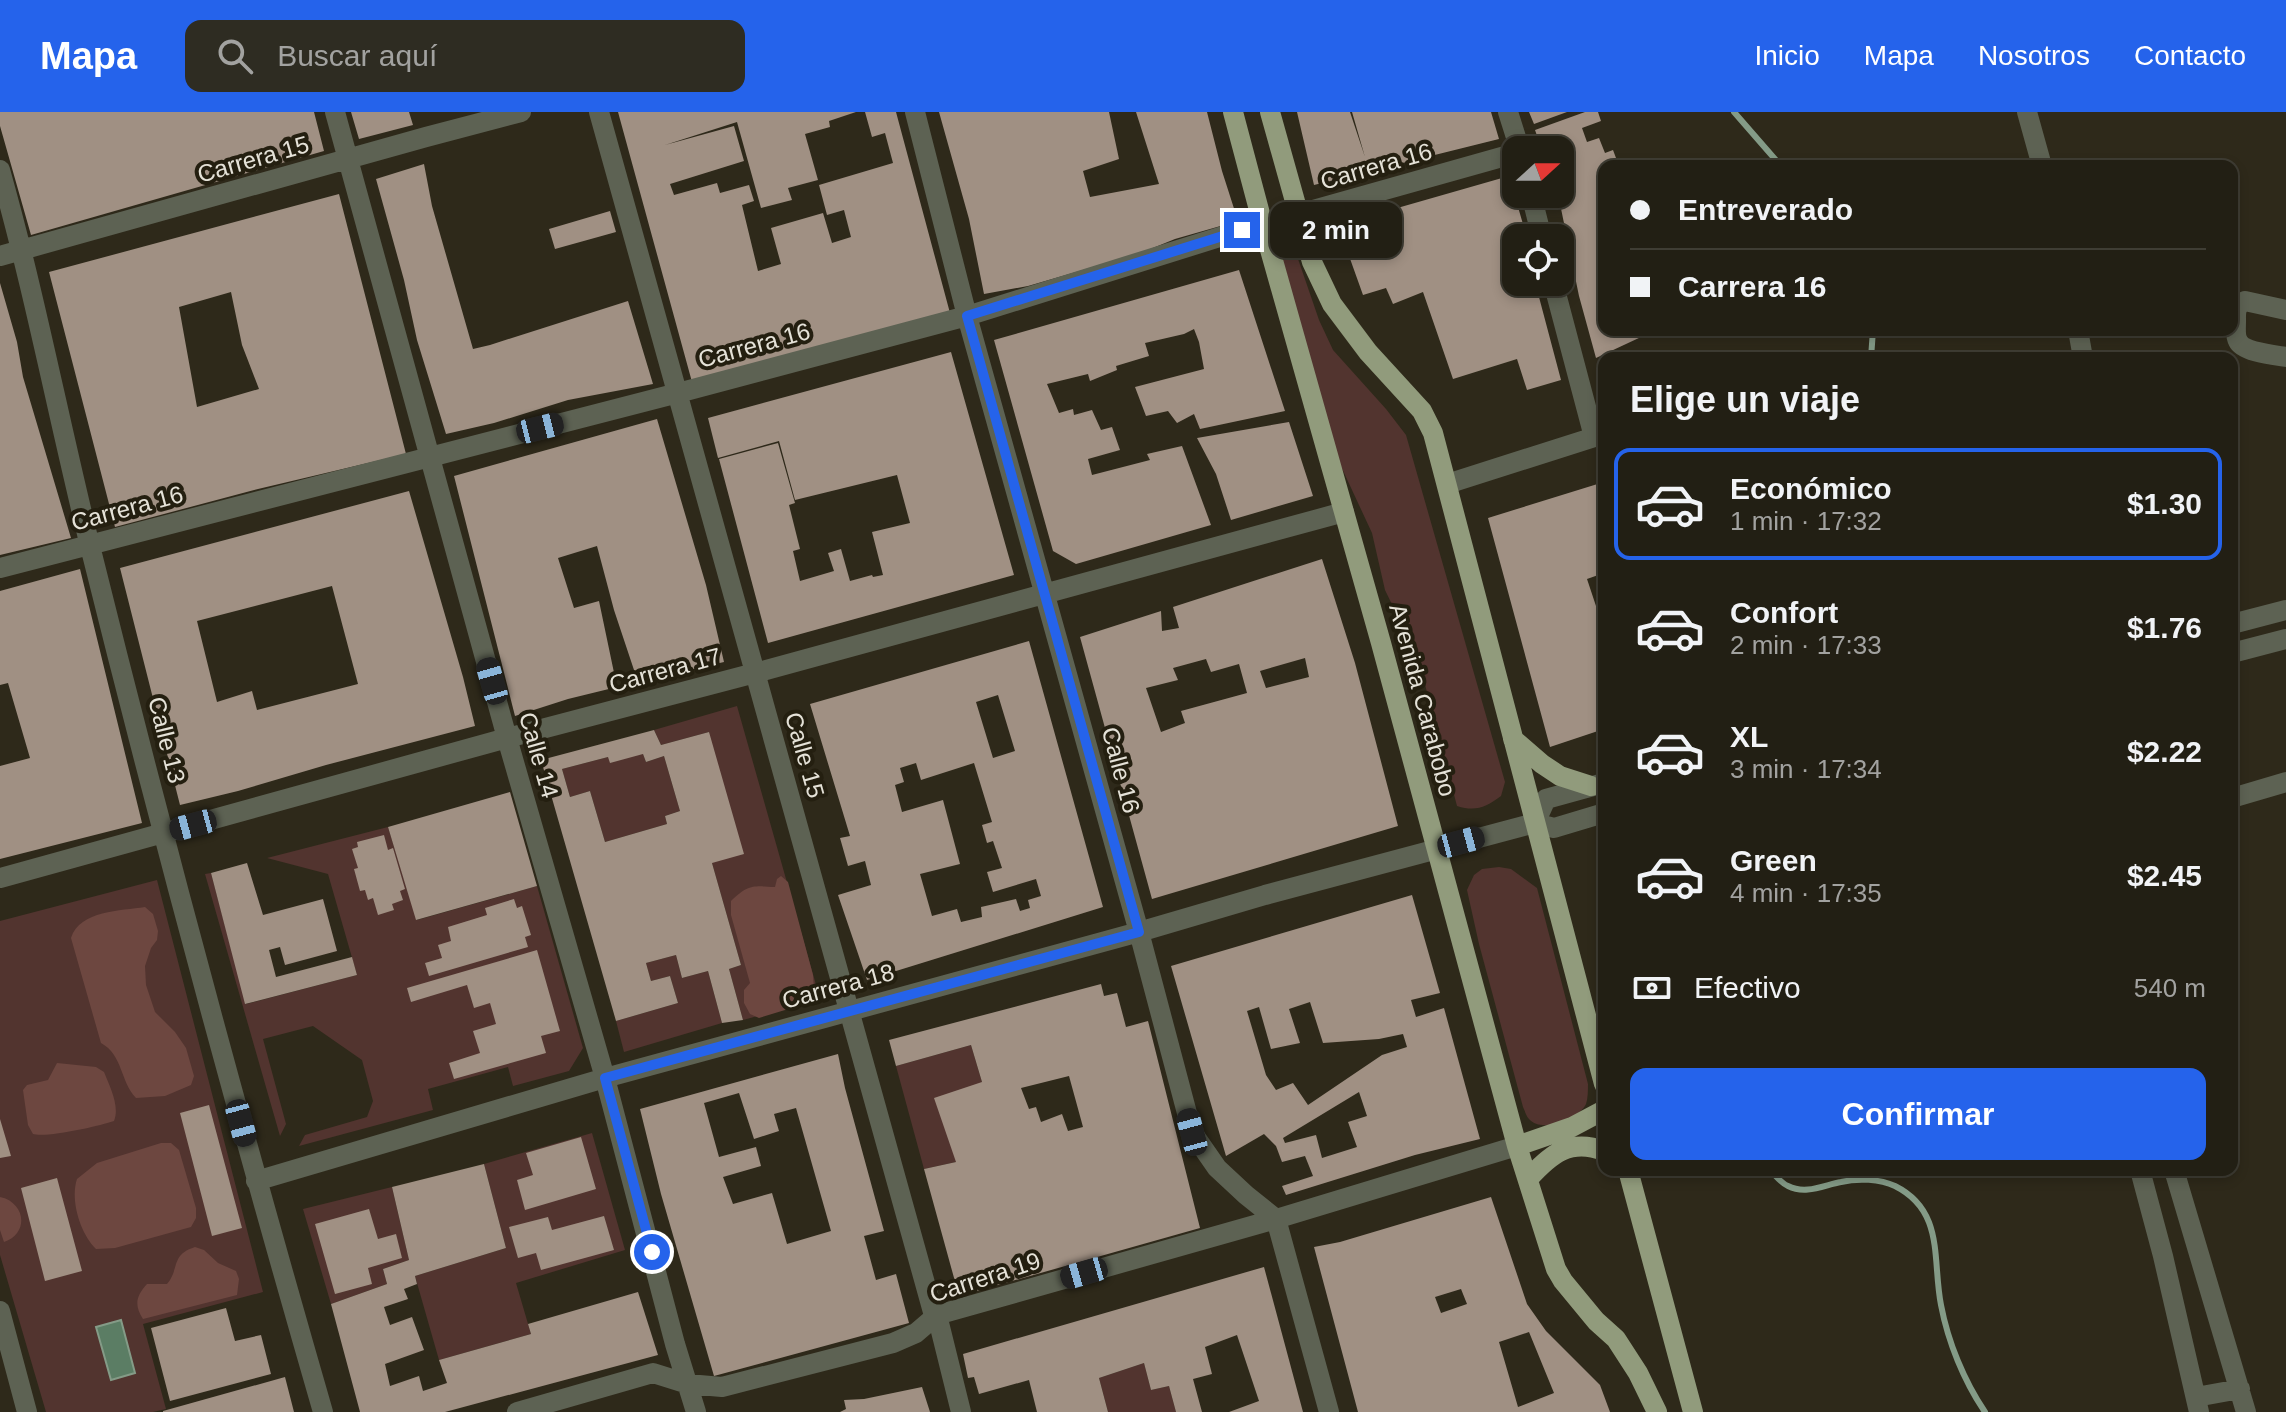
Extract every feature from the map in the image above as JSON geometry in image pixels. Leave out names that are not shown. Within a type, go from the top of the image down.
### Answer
[{"type":"main road","name":"Avenida Carabobo","points":[[1233,112],[1517,1146],[1556,1269],[1596,1321],[1616,1339],[1638,1373],[1657,1412]]},
{"type":"main road","points":[[1270,112],[1312,262],[1332,304],[1360,342],[1422,411],[1433,433],[1598,1061]]},
{"type":"main road","points":[[1513,738],[1560,776],[1597,784]]},
{"type":"main road","points":[[1517,1146],[1572,1127],[1598,1113]]},
{"type":"main road","points":[[1529,1178],[1550,1156],[1571,1147],[1598,1149]]},
{"type":"main road","points":[[1630,1176],[1693,1412]]},
{"type":"street","name":"Calle 14","points":[[335,112],[696,1412]]},
{"type":"street","name":"Carrera 15","points":[[0,256],[521,112]]},
{"type":"street","name":"Calle 15","points":[[599,112],[933,1312],[937,1315],[961,1412]]},
{"type":"street","name":"Calle 16","points":[[915,112],[967,316],[1192,1132],[1217,1168],[1276,1219]]},
{"type":"street","points":[[1508,112],[1514,136]]},
{"type":"street","points":[[2027,112],[2040,160]]},
{"type":"street","name":"Carrera 16","points":[[0,568],[967,316],[1502,156]]},
{"type":"street","name":"Calle 13","points":[[0,170],[23,250],[90,545],[164,833],[256,1181],[323,1412]]},
{"type":"street","points":[[1557,296],[1598,433]]},
{"type":"street","points":[[2238,308],[2245,301],[2286,310]]},
{"type":"street","points":[[2237,336],[2240,345],[2246,349],[2286,357]]},
{"type":"street","points":[[1447,484],[1598,436]]},
{"type":"street","name":"Carrera 17","points":[[0,878],[1344,512]]},
{"type":"street","points":[[2238,622],[2286,610]]},
{"type":"street","points":[[2238,651],[2286,639]]},
{"type":"street","points":[[2238,796],[2286,782]]},
{"type":"street","points":[[1535,823],[1546,799],[1597,784]]},
{"type":"street","name":"Carrera 18","points":[[256,1181],[605,1078],[1265,895],[1535,823],[1554,828],[1598,815]]},
{"type":"street","name":"Carrera 19","points":[[517,1412],[653,1373],[688,1384],[722,1387],[893,1343],[916,1333],[937,1315],[1276,1219],[1517,1146]]},
{"type":"street","points":[[2142,1176],[2198,1405],[2240,1389]]},
{"type":"street","points":[[2176,1176],[2246,1412]]},
{"type":"street","points":[[1276,1219],[1329,1412]]},
{"type":"street","points":[[0,1311],[27,1412]]},
{"type":"shaded area","points":[[1297,256],[1333,350],[1406,435],[1505,782],[1501,796],[1480,807],[1470,809],[1457,806],[1418,658],[1385,590],[1372,533],[1339,462],[1282,260]]},
{"type":"shaded area","points":[[737,706],[820,999],[743,1020],[729,969],[741,965],[712,863],[709,732],[661,745],[654,730]]},
{"type":"shaded area","points":[[643,754],[646,762],[664,756],[680,811],[665,816],[667,824],[605,842],[590,791],[570,797],[562,769],[608,757]]},
{"type":"shaded area","points":[[388,827],[417,920],[537,886],[583,1048],[569,1071],[513,1086],[508,1067],[428,1089],[433,1110],[299,1146],[305,1135],[367,1117],[373,1101],[362,1060],[313,1026],[263,1039],[286,1124],[280,1136],[205,874],[211,873],[246,1004],[357,975],[328,874],[267,858]]},
{"type":"shaded area","points":[[1482,869],[1511,869],[1537,888],[1588,1084],[1587,1102],[1582,1110],[1551,1125],[1535,1123],[1528,1118],[1523,1107],[1467,890],[1474,875]]},
{"type":"shaded area","points":[[781,876],[788,882],[813,975],[814,990],[808,1003],[759,1018],[750,1014],[744,1003],[744,990],[750,983],[731,915],[731,901],[752,887],[775,887]]},
{"type":"shaded area","points":[[157,880],[263,1292],[143,1324],[166,1409],[153,1412],[46,1412],[0,1255],[0,921]]},
{"type":"shaded area","points":[[145,907],[153,914],[158,931],[145,966],[146,985],[155,1012],[186,1048],[194,1076],[191,1085],[165,1096],[136,1098],[114,1054],[101,1043],[71,938],[83,922],[92,917]]},
{"type":"shaded area","points":[[676,955],[682,978],[708,971],[722,1023],[624,1052],[616,1021],[678,1003],[670,976],[651,981],[646,963]]},
{"type":"shaded area","points":[[971,1045],[982,1082],[956,1162],[924,1169],[896,1066]]},
{"type":"shaded area","points":[[57,1063],[96,1067],[104,1072],[115,1103],[114,1121],[61,1133],[33,1134],[28,1125],[23,1090],[27,1085],[48,1080]]},
{"type":"shaded area","points":[[592,1133],[625,1250],[516,1283],[531,1334],[439,1360],[415,1276],[506,1248],[484,1164]]},
{"type":"shaded area","points":[[161,1143],[171,1143],[179,1150],[196,1208],[196,1218],[191,1227],[115,1248],[96,1249],[85,1234],[78,1216],[75,1197],[77,1179],[97,1163]]},
{"type":"shaded area","points":[[392,1187],[409,1260],[383,1269],[387,1284],[331,1304],[303,1209]]},
{"type":"shaded area","points":[[0,1197],[15,1205],[21,1218],[18,1232],[4,1242],[0,1230]]},
{"type":"shaded area","points":[[195,1247],[236,1271],[239,1279],[237,1295],[143,1319],[137,1305],[143,1288],[147,1284],[167,1284],[182,1254]]},
{"type":"shaded area","points":[[121,1320],[135,1373],[111,1380],[96,1327]]},
{"type":"shaded area","points":[[1144,1363],[1151,1390],[1169,1386],[1176,1412],[1108,1412],[1099,1378]]},
{"type":"building","points":[[0,112],[314,112],[324,151],[31,235],[0,126]]},
{"type":"building","points":[[351,112],[409,112],[413,125],[359,139]]},
{"type":"building","points":[[618,112],[856,112],[829,121],[830,127],[805,134],[818,180],[788,188],[792,200],[761,208],[737,122],[665,145],[734,126],[744,161],[670,184],[674,195],[717,183],[720,193],[749,185],[754,201],[742,205],[758,271],[781,264],[771,228],[823,213],[832,243],[851,237],[844,210],[827,215],[819,185],[893,163],[885,133],[872,137],[865,112],[896,112],[950,313],[692,382]]},
{"type":"building","points":[[939,112],[1109,112],[1119,159],[1083,171],[1090,197],[1159,184],[1136,112],[1207,112],[1238,221],[1028,286],[984,294],[969,219]]},
{"type":"building","points":[[1297,112],[1350,112],[1365,157],[1352,112],[1491,112],[1499,139],[1314,185]]},
{"type":"building","points":[[1529,112],[1567,112],[1534,124]]},
{"type":"building","points":[[1585,112],[1598,112],[1601,121],[1582,128],[1587,142],[1599,138],[1605,153],[1613,150],[1617,160],[1598,160],[1598,336],[1643,336],[1609,352],[1598,352],[1596,358],[1574,272],[1574,224],[1564,224],[1561,208],[1574,208],[1574,136],[1537,136],[1535,130]]},
{"type":"building","points":[[424,164],[432,206],[473,349],[628,301],[653,384],[568,400],[446,434],[417,340],[376,179]]},
{"type":"building","points":[[1502,178],[1502,208],[1518,208],[1523,224],[1502,224],[1502,296],[1539,296],[1561,380],[1527,390],[1517,359],[1453,379],[1423,292],[1393,304],[1386,288],[1363,295],[1338,225]]},
{"type":"building","points":[[339,194],[406,454],[115,527],[49,272]],"holes":[[[231,292],[242,345],[259,389],[197,407],[179,307]]]},
{"type":"building","points":[[610,211],[616,232],[555,249],[549,229]]},
{"type":"building","points":[[1239,270],[1285,411],[1200,429],[1194,414],[1177,423],[1168,411],[1146,416],[1135,387],[1204,369],[1194,329],[1145,343],[1149,356],[1116,366],[1117,370],[1090,381],[1088,374],[1047,384],[1059,413],[1073,409],[1074,415],[1092,410],[1101,430],[1112,427],[1120,450],[1088,459],[1092,475],[1150,460],[1147,454],[1182,446],[1211,525],[1076,564],[1053,551],[994,340]]},
{"type":"building","points":[[0,283],[17,342],[23,377],[71,538],[0,555]]},
{"type":"building","points":[[951,352],[1014,575],[768,643],[719,459],[778,443],[795,503],[789,505],[800,549],[793,551],[800,581],[834,571],[828,553],[841,549],[850,581],[883,575],[872,532],[910,523],[897,475],[795,500],[779,441],[718,458],[708,418]]},
{"type":"building","points":[[657,419],[706,585],[724,662],[638,682],[597,546],[558,558],[574,608],[599,601],[617,687],[515,716],[454,476]]},
{"type":"building","points":[[1289,422],[1313,496],[1231,520],[1216,474],[1197,438]]},
{"type":"building","points":[[1598,484],[1598,575],[1587,579],[1598,605],[1598,731],[1550,747],[1488,518]]},
{"type":"building","points":[[409,491],[475,726],[180,805],[120,568]],"holes":[[[332,586],[358,684],[257,710],[252,691],[217,702],[197,621]]]},
{"type":"building","points":[[1322,559],[1355,663],[1398,826],[1152,899],[1080,637],[1161,611],[1162,631],[1179,628],[1173,607]],"holes":[[[1305,658],[1309,677],[1266,688],[1260,671]],[[1206,659],[1211,672],[1239,664],[1247,693],[1181,711],[1185,723],[1161,732],[1146,688],[1178,680],[1173,668]]]},
{"type":"building","points":[[80,569],[142,823],[0,859],[0,766],[30,758],[8,683],[0,685],[0,591]]},
{"type":"building","points":[[1029,641],[1103,907],[867,980],[838,895],[871,885],[865,861],[848,866],[840,838],[850,836],[810,704]],"holes":[[[998,695],[1015,751],[993,758],[976,702]],[[916,763],[921,780],[974,763],[992,822],[982,825],[987,843],[993,841],[1002,868],[987,872],[993,892],[1036,879],[1041,896],[1028,900],[1030,908],[1020,911],[1016,899],[981,907],[982,917],[961,922],[957,909],[932,916],[920,874],[960,864],[943,800],[902,812],[895,785],[904,782],[900,768]]]},
{"type":"building","points":[[654,730],[661,745],[709,732],[744,854],[712,863],[741,965],[729,969],[743,1020],[722,1023],[708,971],[682,978],[676,955],[646,963],[651,981],[670,976],[678,1003],[616,1021],[541,760]],"holes":[[[643,754],[646,762],[664,756],[680,811],[665,816],[667,824],[605,842],[590,791],[570,797],[562,769],[608,757],[610,763]]]},
{"type":"building","points":[[510,792],[537,886],[416,920],[388,827]]},
{"type":"building","points":[[384,835],[388,850],[393,848],[405,889],[400,891],[403,900],[392,904],[394,910],[378,915],[373,898],[368,900],[365,890],[360,891],[352,849],[358,847],[357,842]]},
{"type":"building","points":[[247,863],[263,915],[323,899],[337,951],[285,965],[280,947],[269,950],[276,977],[352,957],[357,975],[245,1004],[211,873]]},
{"type":"building","points":[[1412,895],[1440,993],[1411,1000],[1416,1017],[1444,1008],[1480,1139],[1415,1155],[1286,1195],[1282,1186],[1313,1176],[1305,1156],[1282,1162],[1276,1146],[1264,1134],[1226,1156],[1171,966]],"holes":[[[1310,1002],[1323,1043],[1403,1034],[1407,1047],[1382,1055],[1308,1105],[1293,1083],[1276,1090],[1266,1075],[1247,1011],[1259,1007],[1271,1049],[1300,1043],[1289,1009]],[[1359,1092],[1367,1116],[1348,1122],[1357,1147],[1322,1158],[1316,1135],[1285,1143],[1283,1138]]]},
{"type":"building","points":[[514,899],[517,908],[522,906],[531,935],[525,937],[528,947],[429,976],[425,963],[442,958],[438,945],[451,941],[448,927],[487,915],[485,908]]},
{"type":"building","points":[[537,950],[560,1031],[541,1036],[546,1053],[454,1079],[449,1063],[480,1053],[473,1031],[496,1024],[490,1003],[474,1008],[467,985],[411,1002],[407,988]]},
{"type":"building","points":[[1101,984],[1104,996],[1117,993],[1126,1027],[1148,1021],[1200,1228],[959,1296],[924,1169],[956,1162],[934,1098],[982,1082],[971,1045],[896,1066],[889,1040]],"holes":[[[1069,1076],[1083,1127],[1068,1131],[1062,1114],[1041,1122],[1036,1107],[1029,1109],[1021,1088]]]},
{"type":"building","points":[[838,1054],[884,1231],[864,1236],[876,1280],[896,1274],[909,1323],[714,1376],[661,1194],[640,1109]],"holes":[[[739,1093],[754,1139],[779,1131],[774,1114],[796,1108],[831,1231],[787,1244],[772,1193],[733,1204],[723,1177],[761,1166],[756,1147],[719,1157],[704,1103]]]},
{"type":"building","points":[[209,1105],[242,1228],[212,1236],[180,1113]]},
{"type":"building","points":[[0,1119],[11,1156],[0,1158]]},
{"type":"building","points":[[581,1137],[596,1189],[525,1210],[517,1180],[533,1175],[526,1153]]},
{"type":"building","points":[[484,1164],[506,1248],[415,1276],[417,1284],[404,1289],[408,1299],[384,1307],[390,1325],[412,1317],[424,1350],[385,1364],[390,1386],[419,1376],[423,1391],[447,1383],[439,1360],[531,1334],[528,1324],[638,1292],[658,1355],[445,1412],[360,1412],[331,1304],[387,1284],[383,1269],[409,1260],[392,1187]]},
{"type":"building","points":[[57,1178],[82,1271],[45,1281],[21,1188]]},
{"type":"building","points":[[1491,1197],[1527,1304],[1546,1331],[1600,1385],[1610,1412],[1358,1412],[1314,1247]],"holes":[[[1461,1289],[1467,1304],[1441,1313],[1435,1297]],[[1529,1332],[1554,1393],[1518,1407],[1499,1342]]]},
{"type":"building","points":[[369,1209],[378,1239],[396,1234],[402,1258],[368,1268],[372,1284],[335,1294],[315,1224]]},
{"type":"building","points":[[604,1216],[614,1250],[541,1270],[536,1253],[518,1258],[509,1227],[548,1217],[552,1230]]},
{"type":"building","points":[[1264,1267],[1303,1412],[1229,1412],[1259,1401],[1237,1335],[1205,1347],[1212,1374],[1193,1379],[1202,1412],[1176,1412],[1169,1386],[1151,1390],[1144,1363],[1099,1378],[1108,1412],[1037,1412],[1029,1380],[979,1394],[974,1377],[968,1378],[963,1354]]},
{"type":"building","points":[[226,1308],[235,1341],[261,1335],[271,1374],[170,1401],[151,1328]]},
{"type":"building","points":[[285,1377],[294,1412],[163,1412],[163,1411]]},
{"type":"building","points":[[922,1387],[930,1412],[840,1412],[846,1409],[844,1400]]},
{"type":"waterway","points":[[1734,112],[1776,160]]},
{"type":"waterway","points":[[1871,352],[1873,336]]},
{"type":"waterway","points":[[1776,1176],[1785,1185],[1801,1190],[1869,1180],[1895,1186],[1911,1196],[1929,1223],[1941,1305],[1952,1347],[1985,1412]]},
{"type":"route","points":[[652,1252],[605,1078],[1139,932],[967,316],[1242,230]]}]
